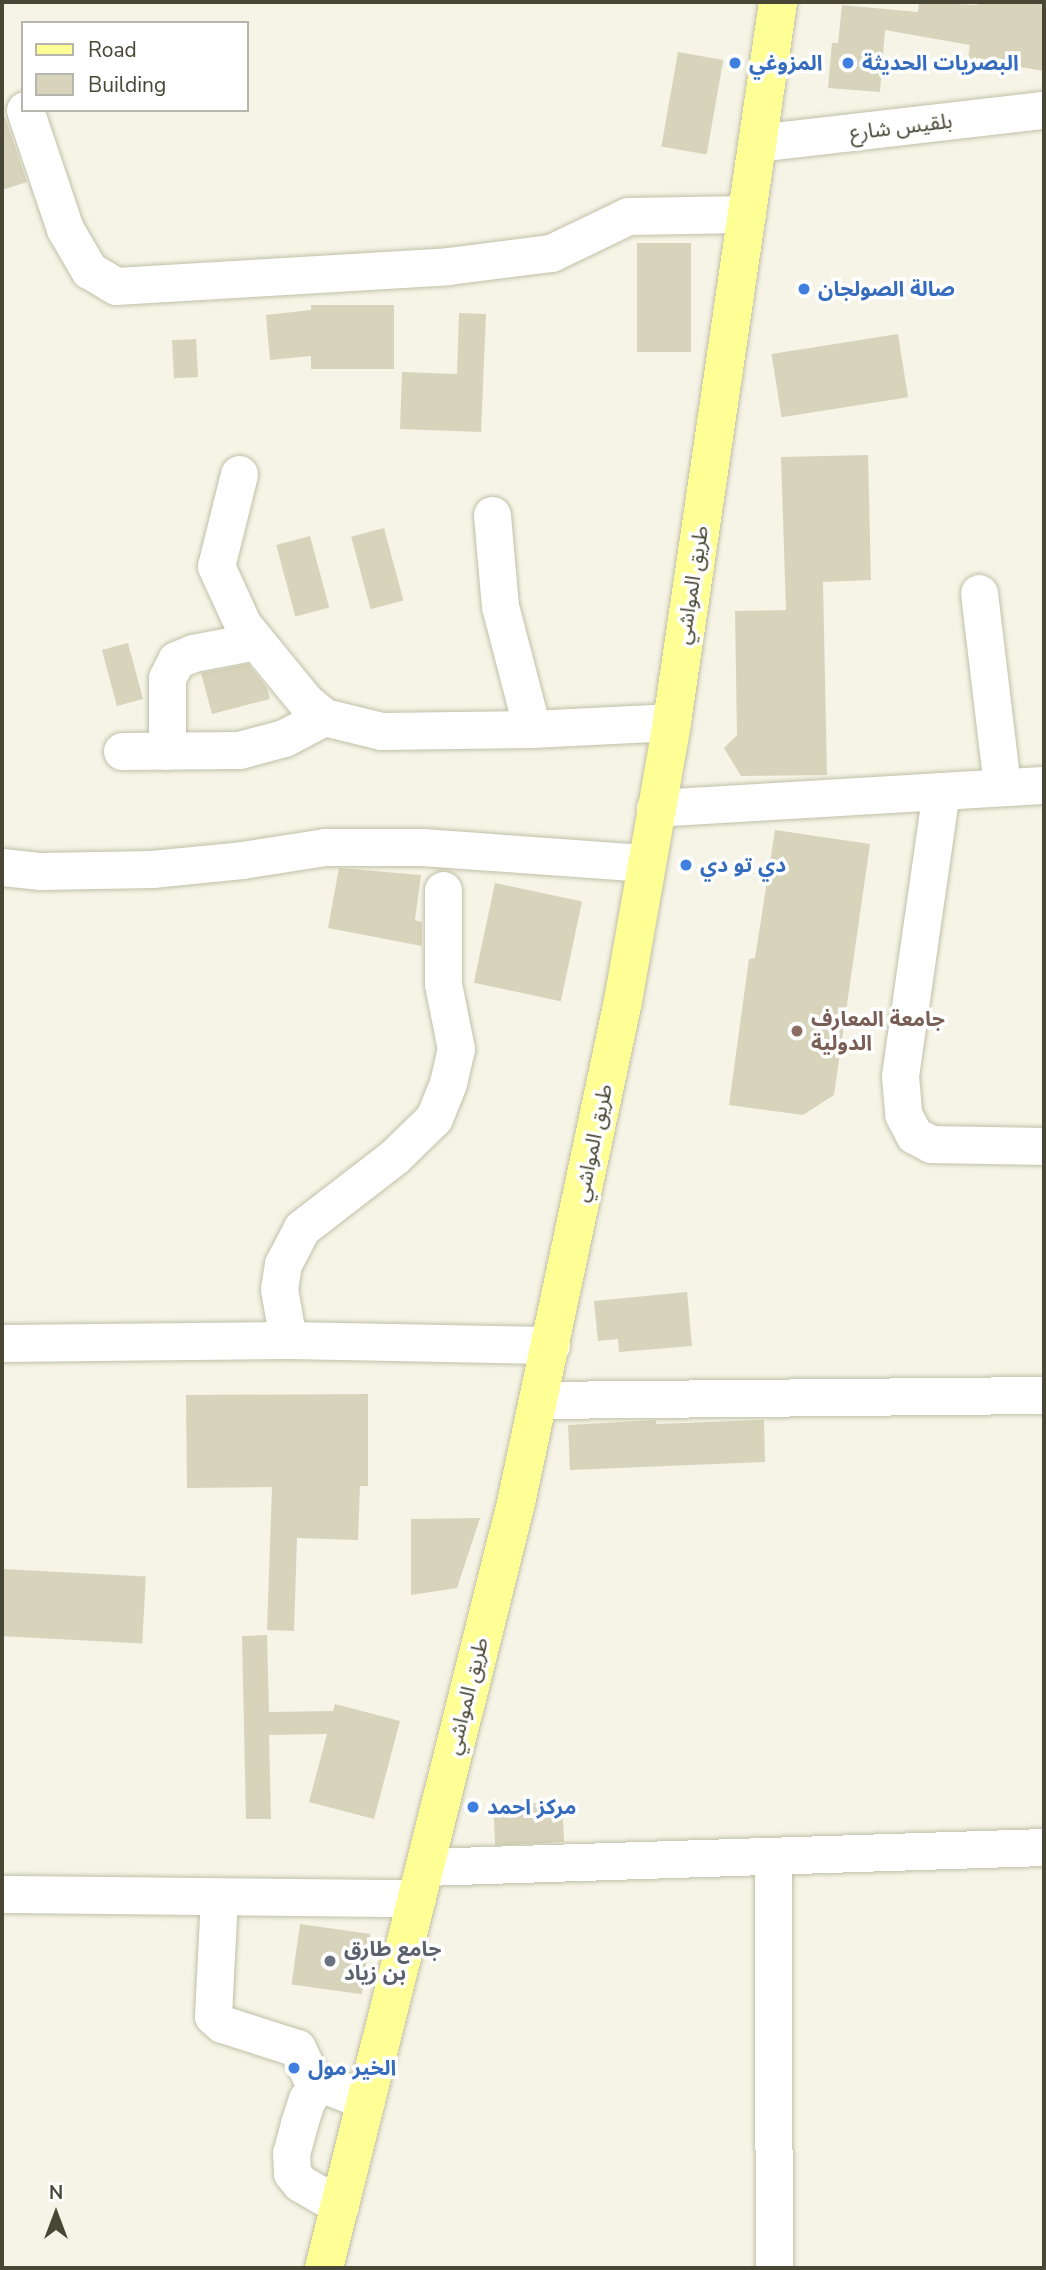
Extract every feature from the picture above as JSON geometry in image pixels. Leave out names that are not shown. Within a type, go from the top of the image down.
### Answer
[{"type":"main road","name":"طريق المواشي","points":[[324,2268],[538,1401],[623,1001],[672,722],[778,2]]},
{"type":"street","name":"بلقيس شارع","points":[[757,143],[1044,110]]},
{"type":"street","points":[[26,112],[65,229],[89,270],[116,286],[449,266],[551,253],[628,216],[747,214]]},
{"type":"street","points":[[239,474],[216,566],[243,625],[306,702],[324,717],[381,731],[532,729],[672,722]]},
{"type":"street","points":[[492,515],[500,606],[532,729]]},
{"type":"street","points":[[979,593],[1002,788]]},
{"type":"street","points":[[167,751],[167,678],[176,660],[193,653],[256,641]]},
{"type":"street","points":[[122,751],[239,750],[284,738],[324,717]]},
{"type":"street","points":[[655,808],[1044,785]]},
{"type":"street","points":[[941,791],[900,1076],[903,1114],[914,1135],[931,1144],[1044,1146]]},
{"type":"street","points":[[2,866],[41,871],[152,869],[242,860],[325,847],[422,847],[646,863]]},
{"type":"street","points":[[289,1340],[279,1289],[283,1264],[302,1228],[394,1157],[434,1118],[448,1083],[456,1049],[443,984],[443,890]]},
{"type":"street","points":[[2,1343],[289,1340],[551,1345]]},
{"type":"street","points":[[538,1401],[1044,1395]]},
{"type":"street","points":[[2,1894],[219,1897],[773,1856],[1044,1847]]},
{"type":"street","points":[[773,1856],[774,2268]]},
{"type":"street","points":[[219,1897],[213,2016],[222,2024],[297,2048],[316,2088]]},
{"type":"street","points":[[340,2206],[300,2183],[292,2173],[291,2153],[307,2099],[316,2088],[328,2086],[366,2101]]},
{"type":"building","points":[[919,2],[977,5],[977,2],[1044,2],[1044,71],[968,58],[970,45],[885,30],[880,92],[828,88],[832,43],[838,43],[842,5],[918,12]]},
{"type":"building","points":[[678,52],[723,60],[707,155],[661,147]]},
{"type":"building","points":[[2,117],[5,117],[27,182],[2,190]]},
{"type":"building","points":[[637,243],[691,243],[691,352],[637,352]]},
{"type":"building","points":[[311,305],[394,305],[394,369],[311,369],[311,356],[270,360],[266,315],[311,310]]},
{"type":"building","points":[[459,313],[486,314],[481,432],[400,429],[402,372],[457,374]]},
{"type":"building","points":[[898,334],[908,397],[782,417],[772,354]]},
{"type":"building","points":[[196,339],[198,377],[174,378],[172,340]]},
{"type":"building","points":[[868,455],[871,580],[823,582],[827,775],[741,776],[724,748],[737,735],[735,611],[786,610],[781,457]]},
{"type":"building","points":[[384,528],[403,600],[371,609],[351,537]]},
{"type":"building","points":[[310,536],[329,607],[295,617],[276,545]]},
{"type":"building","points":[[128,643],[143,699],[117,706],[102,650]]},
{"type":"building","points":[[248,664],[267,688],[270,699],[212,714],[201,673]]},
{"type":"building","points":[[775,830],[870,844],[834,1095],[803,1115],[729,1105],[749,959],[755,958]]},
{"type":"building","points":[[339,868],[421,875],[415,920],[422,922],[422,946],[328,928]]},
{"type":"building","points":[[495,883],[582,902],[561,1001],[474,983]]},
{"type":"building","points":[[687,1292],[692,1346],[619,1352],[618,1339],[598,1341],[594,1301]]},
{"type":"building","points":[[368,1394],[368,1486],[360,1486],[358,1540],[297,1538],[294,1631],[267,1630],[272,1487],[187,1488],[186,1395]]},
{"type":"building","points":[[656,1420],[656,1424],[764,1420],[765,1462],[570,1470],[568,1425]]},
{"type":"building","points":[[480,1518],[457,1588],[411,1595],[411,1519]]},
{"type":"building","points":[[2,1569],[146,1577],[142,1643],[2,1636]]},
{"type":"building","points":[[267,1635],[269,1712],[333,1711],[335,1704],[400,1721],[374,1819],[309,1802],[327,1734],[269,1735],[271,1819],[246,1819],[242,1636]]},
{"type":"building","points":[[562,1802],[564,1842],[495,1846],[493,1806]]},
{"type":"building","points":[[300,1924],[370,1934],[362,1994],[292,1984]]},
{"type":"place","name":"المزوغي","points":[[735,63]]},
{"type":"place","name":"البصريات الحديثة","points":[[848,63]]},
{"type":"place","name":"صالة الصولجان","points":[[804,289]]},
{"type":"place","name":"دي تو دي","points":[[686,865]]},
{"type":"place","name":"جامعة المعارف الدولية","points":[[797,1031]]},
{"type":"place","name":"مركز احمد","points":[[473,1807]]},
{"type":"place","name":"جامع طارق بن زياد","points":[[330,1961]]},
{"type":"place","name":"الخير مول","points":[[294,2068]]}]
